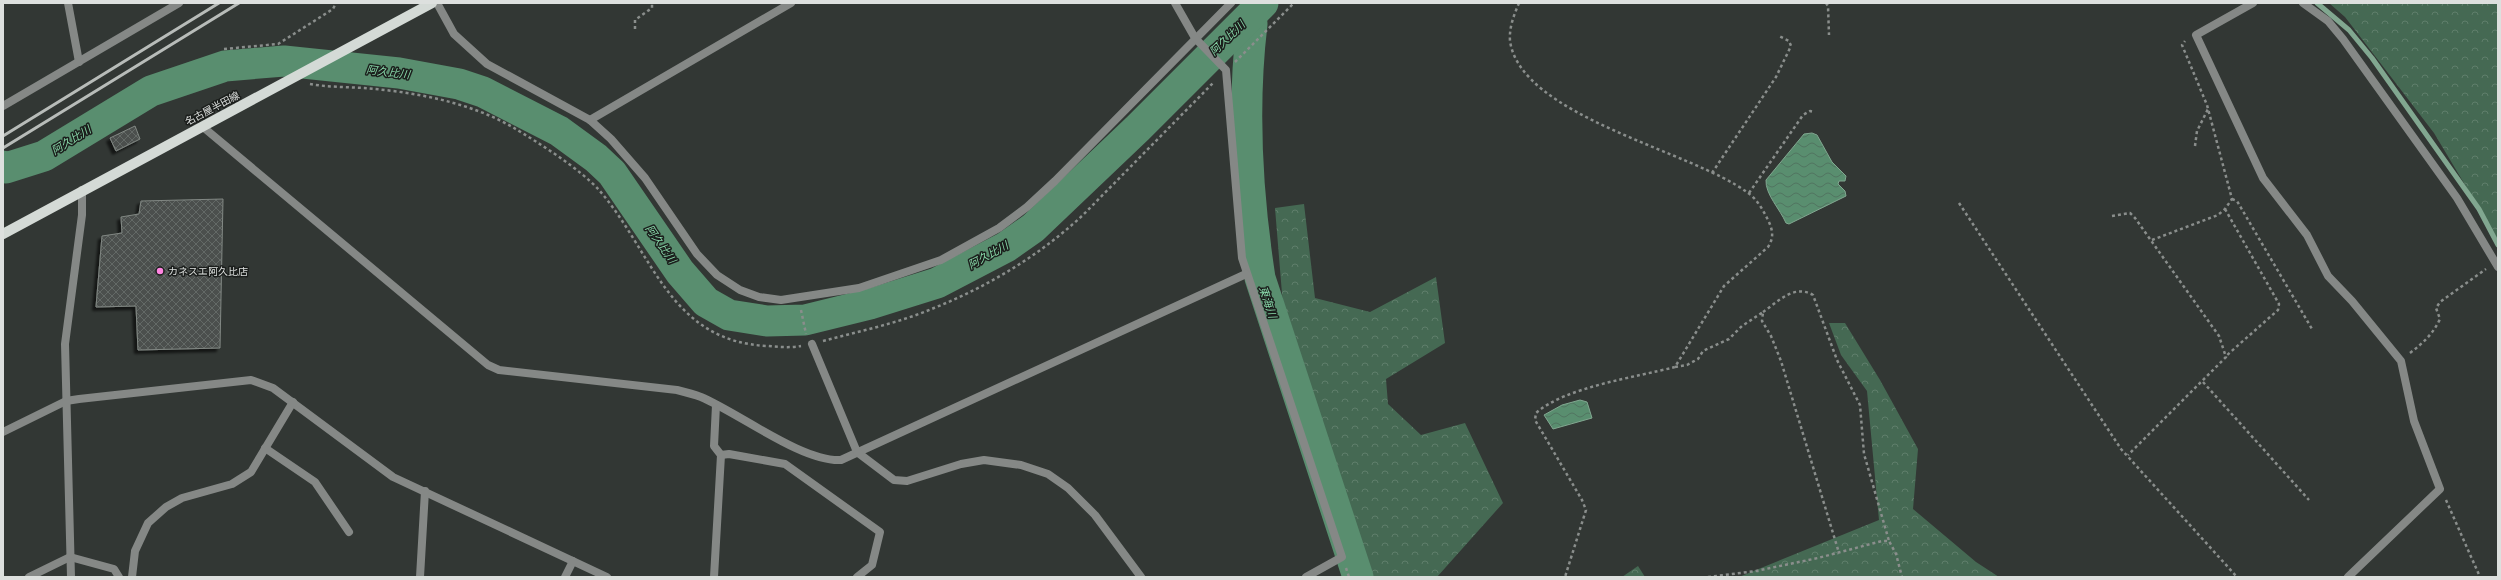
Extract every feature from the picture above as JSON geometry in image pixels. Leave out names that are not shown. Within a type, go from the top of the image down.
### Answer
[{"type":"main road","name":"名古屋半田線","points":[[3,234],[82,190],[203,127],[432,3]]},
{"type":"street","points":[[68,3],[79,62]]},
{"type":"street","points":[[3,106],[179,3]]},
{"type":"street","points":[[437,3],[454,34],[487,64],[590,120],[611,139],[645,178],[697,254],[717,275],[740,290],[759,297],[781,300],[859,288],[917,270],[966,248],[999,228],[1027,207],[1055,181],[1231,3]]},
{"type":"street","points":[[590,120],[791,3]]},
{"type":"street","points":[[1175,3],[1195,38],[1226,70],[1242,258],[1246,274],[1342,556],[1306,577]]},
{"type":"street","points":[[2253,3],[2196,35],[2263,178],[2307,235],[2328,276],[2352,301],[2401,361],[2414,421],[2440,489],[2348,577]]},
{"type":"street","points":[[2303,3],[2328,21],[2343,39],[2457,198],[2497,265]]},
{"type":"street","points":[[203,127],[488,365],[499,370],[677,390],[700,397],[811,455],[836,460],[858,452],[1246,274]]},
{"type":"street","points":[[71,577],[70,463],[66,401],[65,344],[82,215],[82,190]]},
{"type":"street","points":[[810,345],[858,452],[894,480],[900,481],[961,464],[984,460],[1021,465],[1048,474],[1068,488],[1095,515],[1141,577]]},
{"type":"street","points":[[3,432],[66,401],[251,380],[273,388],[393,477],[607,577]]},
{"type":"street","points":[[132,577],[135,551],[148,524],[166,507],[182,498],[232,484],[251,472],[293,402]]},
{"type":"street","points":[[714,577],[720,455],[714,446],[716,405]]},
{"type":"street","points":[[265,448],[315,482],[349,532]]},
{"type":"street","points":[[720,455],[729,454],[784,464],[880,532],[872,565],[857,577]]},
{"type":"street","points":[[420,577],[425,491]]},
{"type":"street","points":[[29,577],[70,557],[114,569],[119,577]]},
{"type":"street","points":[[565,577],[573,561]]},
{"type":"path","points":[[224,49],[278,44],[333,9],[336,3]]},
{"type":"path","points":[[635,29],[635,20],[652,8],[652,3]]},
{"type":"path","points":[[291,79],[432,98],[496,118],[548,150],[598,189],[649,264],[692,319],[706,330],[737,342],[756,346],[795,347],[810,345],[934,309],[1017,267],[1064,233],[1083,215],[1294,3]]},
{"type":"path","points":[[1519,3],[1511,26],[1510,40],[1514,55],[1521,67],[1549,96],[1563,105],[1607,127],[1712,172],[1749,193],[1762,210],[1772,228],[1772,242],[1724,286],[1675,367]]},
{"type":"path","points":[[1826,3],[1828,6],[1829,35]]},
{"type":"path","points":[[2196,35],[2184,41],[2182,45],[2208,108],[2232,198],[2237,201],[2266,247],[2312,329]]},
{"type":"path","points":[[1712,172],[1776,77],[1791,46],[1789,41],[1779,36]]},
{"type":"path","points":[[2194,146],[2197,131],[2208,108]]},
{"type":"path","points":[[1749,193],[1802,115],[1814,112]]},
{"type":"path","points":[[2152,240],[2218,215],[2226,209],[2232,198]]},
{"type":"path","points":[[1959,203],[2121,449],[2237,577]]},
{"type":"path","points":[[2127,455],[2203,382],[2226,357],[2278,310],[2279,304],[2226,209]]},
{"type":"path","points":[[2112,216],[2130,213],[2152,240],[2219,336],[2226,357]]},
{"type":"path","points":[[2401,361],[2428,339],[2437,326],[2440,319],[2436,308],[2440,302],[2497,265]]},
{"type":"path","points":[[1565,577],[1586,510],[1582,500],[1535,420],[1536,413],[1544,406],[1566,396],[1687,365],[1698,359],[1703,351],[1729,339],[1742,326],[1794,291],[1807,291],[1813,295],[1837,360],[1860,405],[1864,454],[1889,541],[1896,554],[1902,577]]},
{"type":"path","points":[[798,298],[810,345]]},
{"type":"path","points":[[1763,312],[1762,321],[1771,336],[1781,361],[1839,553]]},
{"type":"path","points":[[2203,382],[2310,500]]},
{"type":"path","points":[[2440,489],[2480,577]]},
{"type":"path","points":[[1708,577],[1756,571],[1889,541]]},
{"type":"green space","points":[[2329,3],[2498,3],[2498,240],[2434,133],[2345,17]]},
{"type":"green space","points":[[1304,204],[1315,298],[1370,312],[1436,277],[1445,343],[1386,379],[1388,404],[1421,435],[1465,423],[1503,503],[1437,577],[1367,577],[1285,330],[1275,208]]},
{"type":"green space","points":[[1829,323],[1845,323],[1880,380],[1918,449],[1913,509],[1976,562],[1999,577],[1739,577],[1879,520],[1867,391],[1841,355]]},
{"type":"green space","points":[[1638,566],[1645,577],[1622,577]]},
{"type":"water","points":[[1812,133],[1817,135],[1832,162],[1846,176],[1845,181],[1839,181],[1838,184],[1845,191],[1846,196],[1789,224],[1786,223],[1770,196],[1766,185],[1766,180],[1804,134]]},
{"type":"water","points":[[1580,400],[1587,402],[1592,418],[1553,429],[1544,415],[1562,405]]},
{"type":"building","points":[[135,126],[140,139],[116,151],[110,138]]},
{"type":"building","name":"カネスエ阿久比店","points":[[223,199],[220,348],[138,350],[136,306],[96,307],[102,236],[122,233],[121,217],[139,214],[141,201]]},
{"type":"waterway","name":"阿久比川","points":[[3,166],[6,168],[44,156],[151,91],[225,66],[284,61],[399,73],[459,84],[483,92],[559,131],[596,158],[612,173],[680,272],[706,302],[729,315],[767,321],[805,320],[870,304],[937,283],[1006,247],[1033,228],[1138,128],[1263,3]]},
{"type":"waterway","points":[[2317,3],[2349,30],[2372,58],[2479,209],[2498,245]]},
{"type":"waterway","name":"東海川","points":[[1251,16],[1252,24],[1247,87],[1247,151],[1252,215],[1260,278],[1358,577]]},
{"type":"railway","points":[[3,136],[219,3]]},
{"type":"railway","points":[[3,148],[239,3]]},
{"type":"place","name":"カネスエ阿久比店","points":[[160,271]]}]
